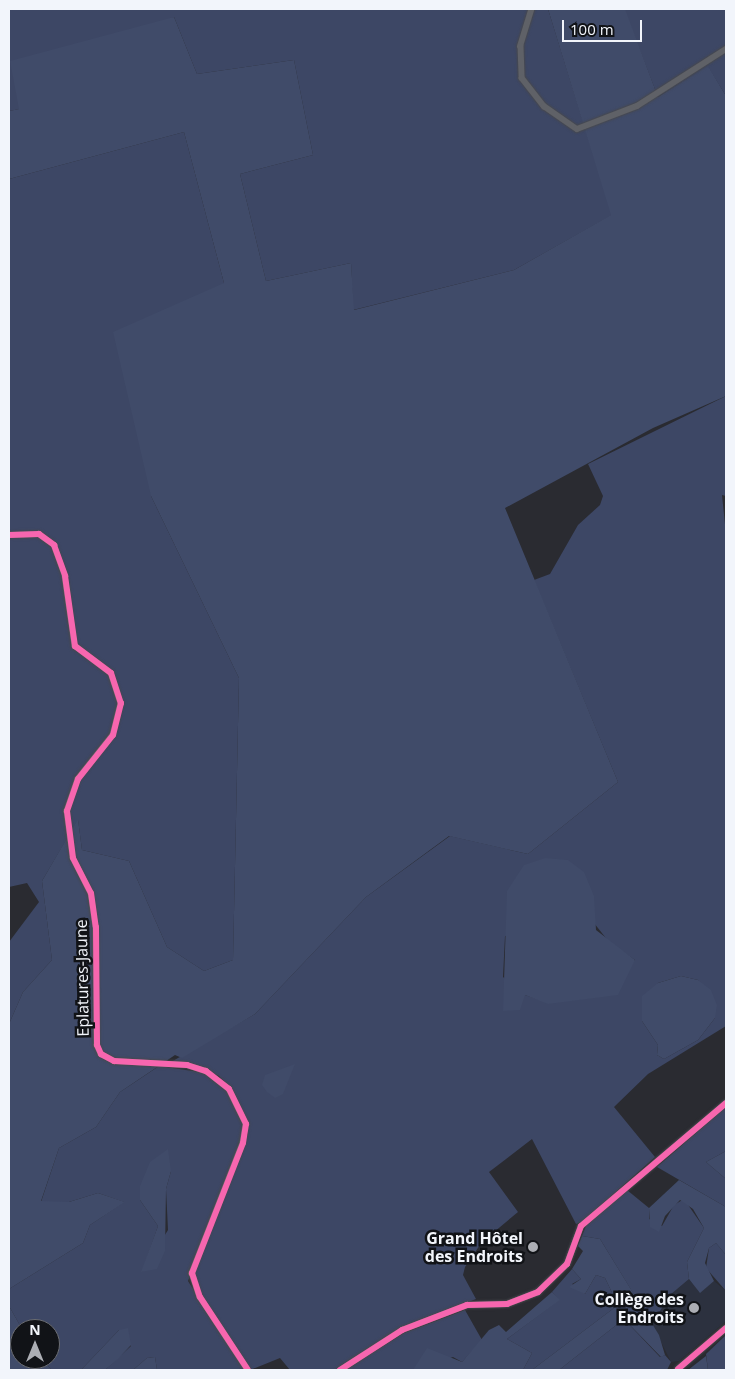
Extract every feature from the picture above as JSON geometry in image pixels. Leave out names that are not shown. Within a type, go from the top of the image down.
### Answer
[{"type":"street","points":[[532,9],[520,54],[524,83],[544,106],[577,129],[638,106],[726,49]]},
{"type":"street","name":"Eplatures-Jaune","points":[[9,535],[39,534],[54,545],[65,576],[75,646],[110,673],[120,698],[113,735],[78,779],[67,811],[73,858],[91,893],[96,927],[97,1045],[101,1054],[114,1061],[187,1065],[206,1071],[229,1089],[246,1124],[192,1279],[248,1370]]},
{"type":"street","points":[[340,1370],[402,1330],[467,1305],[507,1304],[538,1292],[566,1264],[581,1226],[726,1103]]},
{"type":"street","points":[[678,1369],[726,1328]]},
{"type":"shaded area","points":[[9,9],[548,9],[612,215],[514,270],[353,310],[351,263],[266,281],[240,174],[313,155],[294,60],[197,74],[174,17],[20,109],[9,111]]},
{"type":"shaded area","points":[[548,9],[625,9],[658,97],[708,66],[726,96],[726,396],[653,428],[505,508],[618,782],[528,854],[449,836],[366,897],[255,1014],[182,1058],[175,1055],[120,1092],[96,1127],[59,1148],[41,1201],[69,1202],[98,1193],[125,1202],[90,1225],[83,1243],[9,1289],[9,1024],[23,992],[52,960],[42,881],[78,819],[82,850],[129,861],[167,947],[204,971],[233,960],[239,678],[151,496],[113,332],[224,283],[184,132],[9,179],[9,111],[19,109],[10,61],[174,17],[197,74],[294,60],[313,155],[240,174],[266,281],[351,263],[354,310],[514,270],[611,215]]},
{"type":"shaded area","points":[[624,9],[726,9],[726,96],[708,67],[658,97]]},
{"type":"shaded area","points":[[184,132],[224,283],[151,496],[239,678],[233,960],[204,971],[167,947],[129,861],[82,850],[78,820],[42,881],[52,960],[23,992],[9,1024],[9,942],[39,902],[27,883],[9,887],[9,179]]},
{"type":"shaded area","points":[[726,396],[726,496],[722,495],[726,534],[726,1026],[648,1074],[614,1107],[655,1157],[582,1222],[576,1224],[532,1139],[489,1172],[518,1212],[482,1242],[465,1267],[463,1275],[476,1299],[405,1327],[340,1370],[290,1370],[280,1358],[250,1370],[201,1295],[193,1274],[248,1134],[248,1123],[230,1087],[219,1076],[194,1064],[171,1062],[255,1014],[366,897],[450,836],[528,854],[618,782],[534,580],[550,574],[578,525],[600,505],[603,496],[588,464]],"holes":[[[594,923],[609,942],[635,960],[597,997],[549,1003],[525,995],[503,977],[505,936]],[[681,976],[698,980],[715,1018],[698,1040],[664,1059],[657,1055],[658,1045],[642,1021],[658,983]]]},
{"type":"shaded area","points":[[545,858],[568,860],[584,872],[594,896],[596,930],[635,960],[618,995],[548,1004],[525,995],[520,1010],[503,1011],[507,891],[524,865]]},
{"type":"shaded area","points":[[681,976],[698,980],[711,990],[717,1005],[715,1018],[698,1040],[664,1059],[657,1055],[658,1045],[642,1021],[642,996],[658,983]]},
{"type":"shaded area","points":[[295,1064],[283,1094],[275,1098],[267,1092],[262,1085],[265,1075]]},
{"type":"shaded area","points":[[159,1066],[206,1073],[228,1090],[244,1125],[243,1138],[188,1281],[244,1370],[157,1370],[155,1357],[147,1358],[133,1370],[105,1370],[131,1346],[119,1330],[81,1370],[52,1370],[60,1369],[60,1319],[16,1319],[9,1306],[9,1289],[83,1243],[90,1225],[124,1202],[98,1193],[69,1202],[41,1202],[59,1148],[96,1127],[120,1092]],"holes":[[[171,1171],[166,1189],[168,1230],[142,1272],[158,1226],[140,1200]]]},
{"type":"shaded area","points":[[726,1107],[726,1151],[706,1162],[726,1179],[726,1207],[657,1167]]},
{"type":"shaded area","points":[[168,1149],[171,1171],[166,1189],[165,1251],[157,1269],[141,1272],[158,1226],[140,1200],[140,1186],[150,1162]]},
{"type":"shaded area","points":[[726,1151],[726,1179],[706,1162]]},
{"type":"shaded area","points":[[679,1180],[726,1207],[726,1255],[716,1243],[709,1248],[705,1263],[714,1281],[700,1293],[689,1279],[687,1262],[704,1228],[693,1209],[680,1200],[665,1216],[659,1232],[650,1227],[649,1208]]},
{"type":"shaded area","points":[[627,1190],[649,1208],[649,1219],[662,1226],[674,1205],[684,1199],[704,1228],[687,1262],[689,1279],[670,1295],[652,1324],[600,1239],[582,1236],[586,1226]]},
{"type":"shaded area","points":[[582,1236],[600,1239],[659,1335],[665,1355],[661,1357],[624,1319],[559,1370],[532,1370],[618,1305],[605,1278],[596,1275],[585,1294],[569,1287],[581,1279],[572,1269],[583,1251],[578,1246]]},
{"type":"shaded area","points":[[716,1243],[726,1255],[726,1291],[706,1268],[709,1248]]},
{"type":"shaded area","points":[[572,1269],[581,1279],[572,1284],[585,1294],[596,1275],[605,1278],[618,1305],[532,1370],[523,1370],[532,1353],[507,1339],[559,1300],[552,1292]]},
{"type":"shaded area","name":"Collège des Endroits","points":[[689,1279],[700,1292],[714,1281],[726,1291],[726,1321],[679,1361],[671,1362],[652,1324],[670,1295]]},
{"type":"shaded area","points":[[552,1292],[560,1300],[507,1339],[532,1353],[523,1370],[413,1370],[427,1348],[462,1362],[489,1330],[499,1325],[506,1332]]},
{"type":"shaded area","points":[[9,1306],[16,1319],[10,1319],[10,1369],[52,1370],[9,1370]]},
{"type":"shaded area","points":[[465,1310],[482,1340],[462,1362],[453,1357],[413,1370],[345,1370],[404,1333]]},
{"type":"shaded area","points":[[624,1319],[660,1357],[665,1355],[671,1362],[667,1370],[559,1370]]},
{"type":"shaded area","points":[[128,1328],[131,1345],[118,1359],[105,1370],[81,1370],[119,1330]]},
{"type":"shaded area","points":[[726,1335],[726,1370],[708,1370],[706,1354]]},
{"type":"shaded area","points":[[706,1356],[708,1370],[688,1370]]},
{"type":"shaded area","points":[[155,1357],[157,1370],[133,1370],[147,1358]]},
{"type":"cycle path","points":[[9,535],[39,534],[54,545],[65,576],[75,646],[111,673],[121,703],[113,735],[78,779],[67,811],[73,858],[91,893],[96,927],[97,1045],[101,1054],[114,1061],[187,1065],[206,1071],[229,1089],[246,1124],[243,1143],[192,1273],[200,1297],[248,1370]]},
{"type":"cycle path","points":[[340,1370],[402,1330],[467,1305],[507,1304],[538,1292],[567,1264],[581,1226],[726,1103]]},
{"type":"cycle path","points":[[678,1369],[726,1328]]},
{"type":"place","name":"Grand Hôtel des Endroits","points":[[533,1247]]},
{"type":"place","name":"Collège des Endroits","points":[[694,1308]]}]
